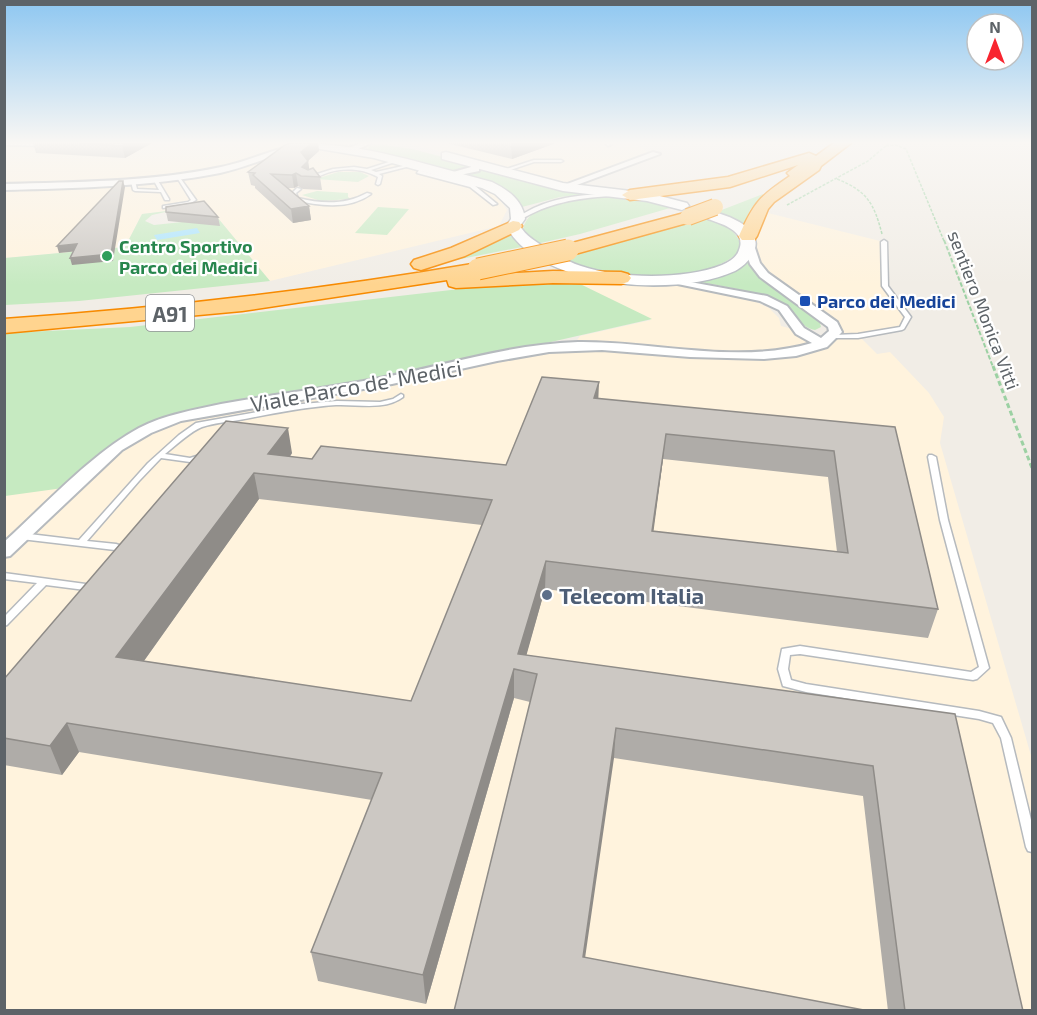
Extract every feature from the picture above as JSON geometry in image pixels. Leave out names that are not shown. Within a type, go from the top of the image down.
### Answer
[{"type":"highway","points":[[625,195],[662,190]]},
{"type":"highway","name":"A91","points":[[710,209],[746,190]]},
{"type":"highway","points":[[748,240],[760,208],[768,198],[779,190]]},
{"type":"highway","name":"A91","points":[[4,326],[161,314],[334,294],[562,248],[682,212],[710,209],[734,200]]},
{"type":"highway","points":[[276,294],[428,262],[481,242],[515,223]]},
{"type":"highway","name":"A91","points":[[4,318],[138,309],[276,294],[475,266]]},
{"type":"highway","points":[[334,294],[358,294],[476,280],[621,278]]},
{"type":"street","points":[[498,190],[517,208],[515,223],[518,237],[566,266],[586,273],[621,278],[667,279],[699,275],[730,267],[745,257],[748,240]]},
{"type":"street","points":[[589,190],[625,195],[682,212]]},
{"type":"street","points":[[667,279],[763,298],[783,308],[800,331],[828,340],[836,332],[833,325],[764,275],[755,264],[748,240],[739,227],[710,209]]},
{"type":"street","name":"Viale Parco de' Medici","points":[[754,354],[787,342],[800,331]]},
{"type":"street","name":"Viale Parco de' Medici","points":[[4,552],[117,447],[146,430],[177,418],[206,411],[390,381],[543,349],[603,346],[714,355],[787,354],[815,348],[828,340]]},
{"type":"lane","points":[[162,190],[167,199]]},
{"type":"lane","points":[[165,207],[189,204],[194,200],[188,190]]},
{"type":"lane","points":[[298,190],[294,194],[296,199],[314,204],[335,204],[355,200],[369,194]]},
{"type":"lane","points":[[478,190],[495,204]]},
{"type":"lane","points":[[515,223],[540,206],[554,201],[625,195]]},
{"type":"lane","points":[[828,340],[902,328],[908,317],[885,286],[884,242]]},
{"type":"lane","points":[[81,543],[160,456],[184,434],[199,425],[220,426],[327,403],[386,403],[397,400],[401,396]]},
{"type":"lane","points":[[160,456],[189,460],[203,457],[208,450]]},
{"type":"lane","points":[[932,457],[945,520],[984,668],[973,676],[800,650],[786,652],[783,669],[787,683],[998,720],[1006,738],[1032,847]]},
{"type":"lane","points":[[21,536],[120,548],[128,555],[122,563]]},
{"type":"lane","points":[[120,548],[127,540]]},
{"type":"lane","points":[[4,576],[97,587],[84,596]]},
{"type":"lane","points":[[4,623],[44,581]]},
{"type":"path","points":[[787,206],[816,190]]},
{"type":"path","points":[[861,190],[873,204],[884,242]]},
{"type":"path","name":"sentiero Monica Vitti","points":[[924,190],[946,241],[987,356],[1032,468]]},
{"type":"shaded area","points":[[5,190],[485,190],[496,194],[507,210],[499,226],[270,281],[208,206],[142,214],[125,247],[5,258]]},
{"type":"shaded area","name":"Telecom Italia","points":[[764,212],[884,242],[885,286],[908,317],[902,328],[859,336],[877,354],[890,352],[929,393],[944,417],[940,443],[1032,759],[1032,1010],[5,1010],[5,481],[117,447],[177,418],[573,346],[580,336],[651,320],[576,282],[670,284],[750,299],[769,308],[779,318],[781,326],[800,331],[823,343],[833,325],[764,275],[749,245]]},
{"type":"green space","points":[[505,190],[575,190],[590,194],[560,197],[522,207]]},
{"type":"green space","points":[[317,191],[348,193],[351,199],[321,201],[302,195]]},
{"type":"green space","points":[[763,194],[750,210],[743,226],[714,213]]},
{"type":"green space","points":[[622,197],[677,206],[536,244],[523,230],[528,219],[537,210],[550,205],[580,198]]},
{"type":"green space","points":[[208,206],[270,281],[79,301],[5,305],[5,258],[125,247],[142,214]],"holes":[[[170,211],[182,222],[154,225],[145,221],[152,215]]]},
{"type":"green space","points":[[378,207],[409,209],[387,235],[355,233]]},
{"type":"green space","points":[[708,216],[728,227],[741,244],[738,253],[723,263],[705,270],[686,275],[644,278],[583,268],[561,258]]},
{"type":"green space","points":[[507,234],[527,246],[420,267]]},
{"type":"green space","points":[[748,261],[758,275],[813,317],[821,327],[815,330],[804,326],[784,306],[757,294],[689,280]]},
{"type":"green space","points":[[576,282],[652,319],[463,362],[179,412],[125,435],[63,488],[5,496],[5,333],[130,327],[503,284]]},
{"type":"water","points":[[197,228],[200,233],[157,240],[154,235]]},
{"type":"building","points":[[110,190],[121,190],[111,254],[70,258],[77,244],[57,246]]},
{"type":"building","points":[[270,190],[290,190],[309,206],[291,209]]},
{"type":"building","points":[[204,201],[218,217],[166,212],[166,207]]},
{"type":"building","points":[[542,377],[599,382],[594,398],[895,427],[938,609],[546,561],[518,654],[955,714],[1023,1011],[905,1011],[873,766],[616,728],[583,957],[869,1011],[454,1011],[537,674],[514,669],[423,975],[311,952],[382,773],[67,723],[50,746],[4,738],[4,679],[226,421],[288,428],[268,454],[312,459],[321,446],[506,465]],"holes":[[[666,434],[834,451],[848,553],[652,531]],[[254,473],[492,500],[411,701],[116,657]]]},
{"type":"place","name":"Centro Sportivo Parco dei Medici","points":[[107,256]]},
{"type":"place","name":"Parco dei Medici","points":[[805,301]]},
{"type":"place","name":"Telecom Italia","points":[[547,595]]}]
